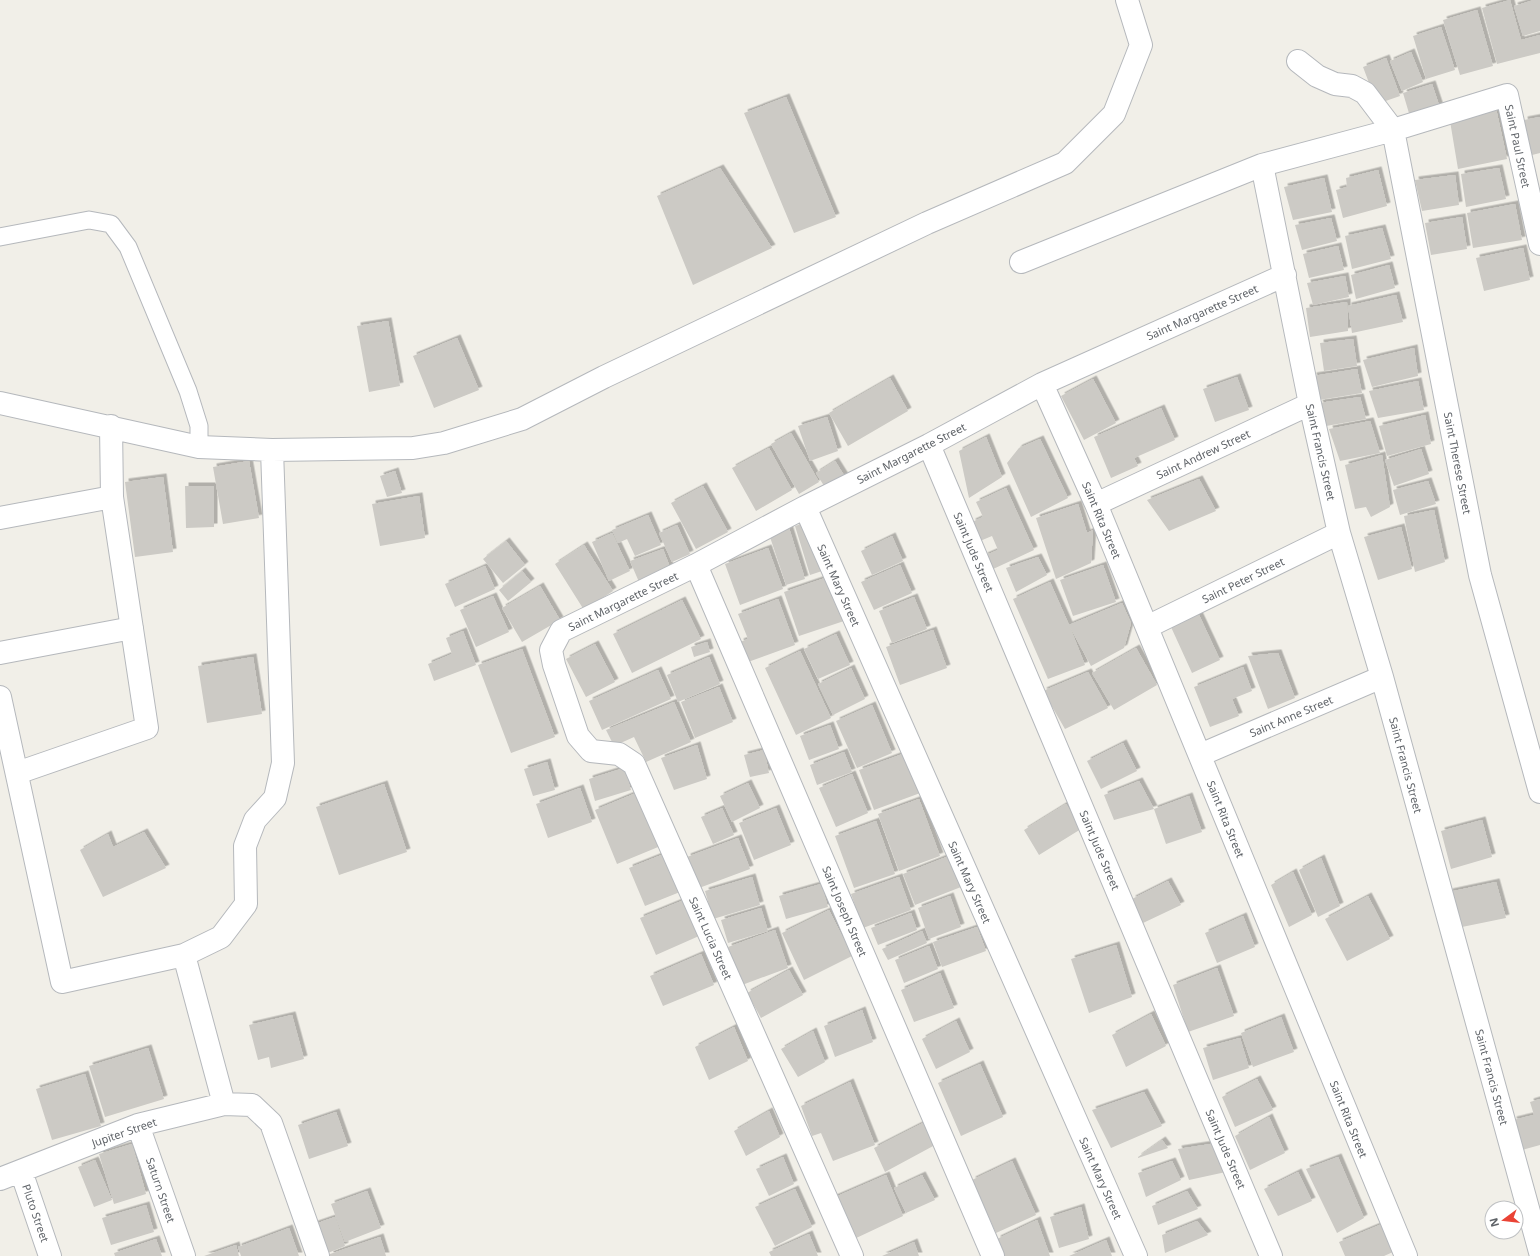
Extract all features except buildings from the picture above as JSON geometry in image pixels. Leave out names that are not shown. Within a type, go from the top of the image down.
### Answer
[{"type":"street","points":[[0,403],[199,446],[272,450],[413,448],[444,443],[522,419],[618,370],[928,223],[1065,163],[1114,114],[1141,45],[1127,0]]},
{"type":"street","points":[[1021,262],[1262,165],[1393,130],[1365,93],[1352,86],[1335,84],[1317,76],[1298,61]]},
{"type":"street","name":"Saint Paul Street","points":[[1393,130],[1507,95],[1540,244]]},
{"type":"street","name":"Saint Therese Street","points":[[1393,130],[1480,575],[1540,792]]},
{"type":"street","name":"Saint Francis Street","points":[[1262,165],[1310,404],[1340,533],[1382,677],[1540,1252]]},
{"type":"street","name":"Saint Margarette Street","points":[[551,650],[561,631],[696,565],[805,507],[929,445],[1042,384],[1285,275]]},
{"type":"street","name":"Saint Rita Street","points":[[1042,384],[1096,504],[1406,1256]]},
{"type":"street","name":"Saint Andrew Street","points":[[1096,504],[1310,404]]},
{"type":"street","points":[[17,774],[148,728],[112,497],[111,426]]},
{"type":"street","name":"Saint Jude Street","points":[[929,445],[1271,1256]]},
{"type":"street","points":[[0,698],[62,982],[184,955],[221,937],[246,904],[244,846],[255,820],[275,798],[283,764],[272,450]]},
{"type":"street","points":[[0,518],[112,497]]},
{"type":"street","name":"Saint Mary Street","points":[[805,507],[1136,1256]]},
{"type":"street","name":"Saint Peter Street","points":[[1147,627],[1340,533]]},
{"type":"street","name":"Saint Joseph Street","points":[[696,565],[993,1256]]},
{"type":"street","points":[[0,652],[132,628]]},
{"type":"street","name":"Saint Lucia Street","points":[[551,650],[554,665],[578,736],[591,751],[619,754],[634,764],[852,1256]]},
{"type":"street","name":"Saint Anne Street","points":[[1200,755],[1382,677]]},
{"type":"street","points":[[184,955],[224,1104]]},
{"type":"street","name":"Jupiter Street","points":[[0,1179],[138,1125],[224,1104],[252,1106],[271,1123],[318,1256]]},
{"type":"street","name":"Saturn Street","points":[[138,1125],[184,1256]]},
{"type":"street","name":"Pluto Street","points":[[21,1171],[50,1256]]},
{"type":"lane","points":[[0,237],[5,238],[89,220],[111,224],[128,247],[188,391],[200,426],[199,446]]}]
